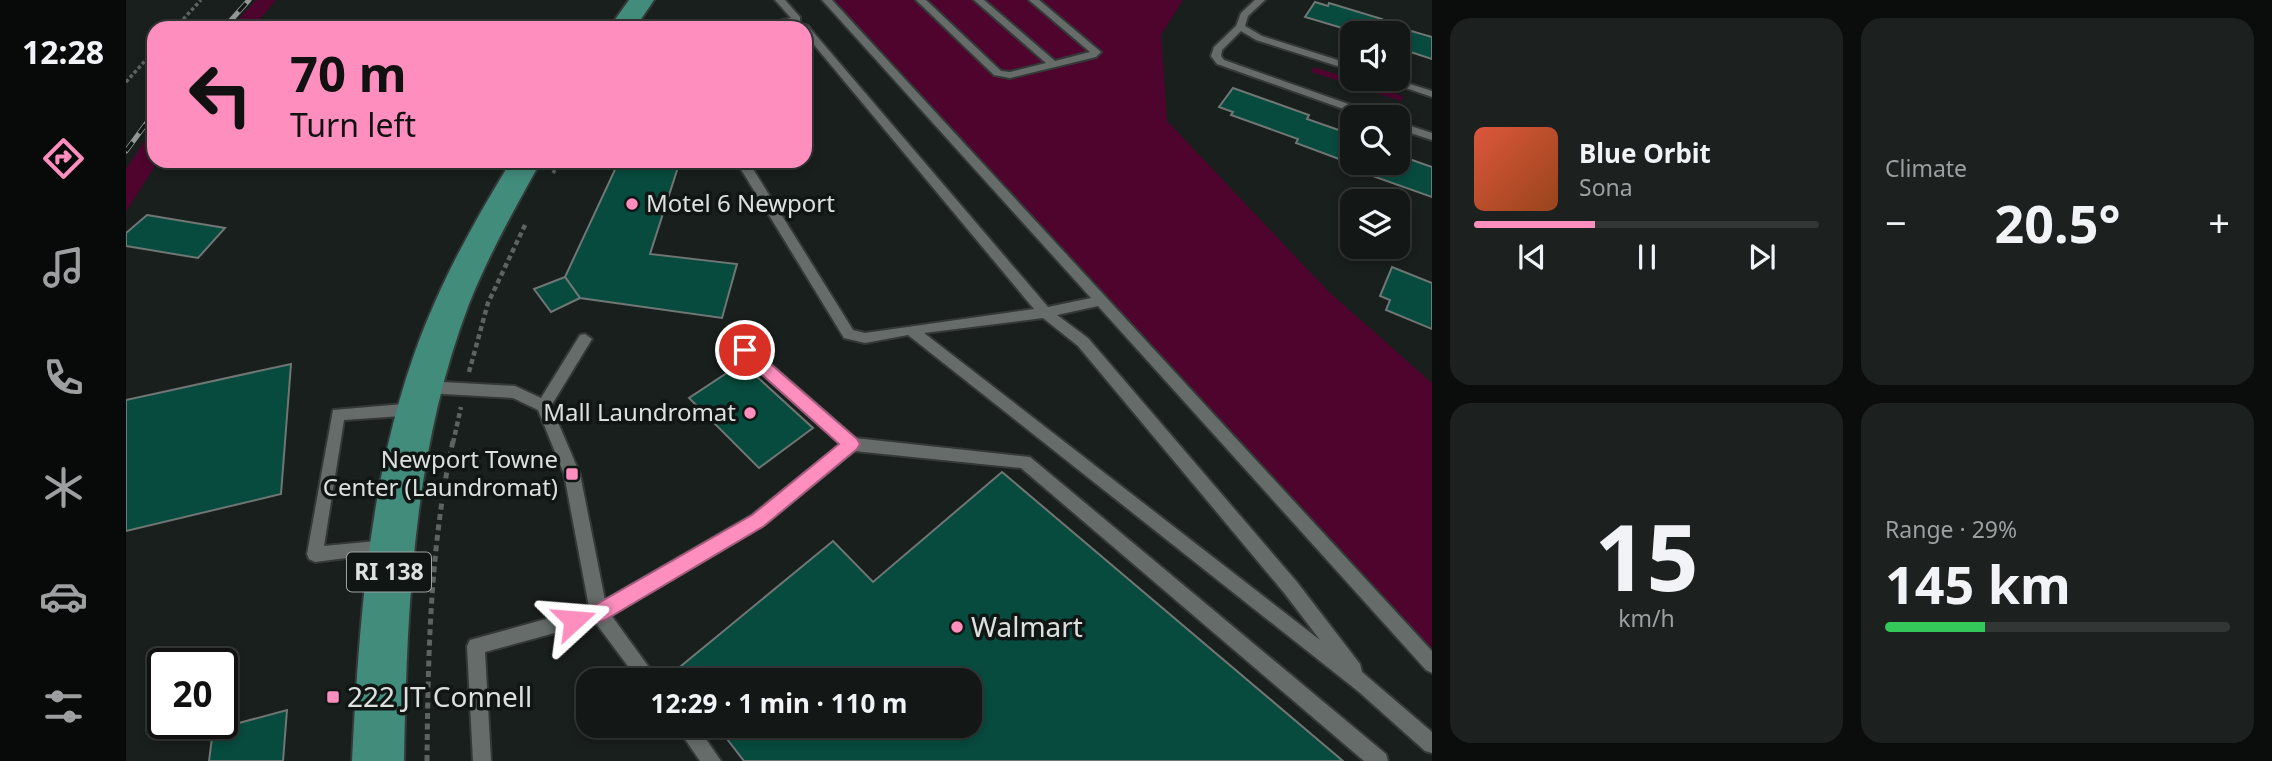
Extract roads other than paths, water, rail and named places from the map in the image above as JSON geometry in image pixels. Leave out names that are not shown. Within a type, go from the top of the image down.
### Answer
[{"type":"highway","points":[[627,21],[642,0]]},
{"type":"highway","name":"RI 138","points":[[379,761],[380,678],[391,547],[434,395],[467,262],[485,228],[538,171]]},
{"type":"lane","points":[[780,0],[798,21]]},
{"type":"lane","points":[[827,0],[1432,663]]},
{"type":"lane","points":[[921,0],[998,73],[1010,75],[1093,55],[1096,52],[1034,0]]},
{"type":"lane","points":[[979,0],[1054,65]]},
{"type":"lane","points":[[1260,0],[1244,15],[1240,27],[1217,49],[1216,56],[1220,62],[1341,105]]},
{"type":"lane","points":[[1240,27],[1259,38],[1340,64]]},
{"type":"lane","points":[[812,37],[1045,313],[1083,342],[1291,588],[1365,686]]},
{"type":"lane","points":[[1410,87],[1432,94]]},
{"type":"lane","points":[[1410,129],[1432,137]]},
{"type":"lane","points":[[746,168],[849,334],[865,338],[1045,313],[1101,301]]},
{"type":"lane","points":[[910,330],[1365,686],[1432,744]]},
{"type":"lane","points":[[544,406],[585,340]]},
{"type":"lane","points":[[745,350],[851,444],[1025,462],[1379,761]]},
{"type":"lane","points":[[391,547],[315,554],[338,414],[434,395],[515,392],[544,406],[572,474],[598,613],[640,668]]},
{"type":"lane","points":[[482,761],[475,646],[598,613],[758,520],[851,444]]},
{"type":"lane","points":[[694,738],[712,761]]},
{"type":"railway","points":[[230,21],[249,0]]},
{"type":"railway","points":[[126,151],[147,122]]},
{"type":"place","name":"Motel 6 Newport","points":[[632,204]]},
{"type":"place","name":"Mall Laundromat","points":[[750,413]]},
{"type":"place","name":"Newport Towne Center (Laundromat)","points":[[572,474]]},
{"type":"place","name":"Walmart","points":[[957,627]]},
{"type":"place","name":"222 JT Connell","points":[[333,697]]}]
